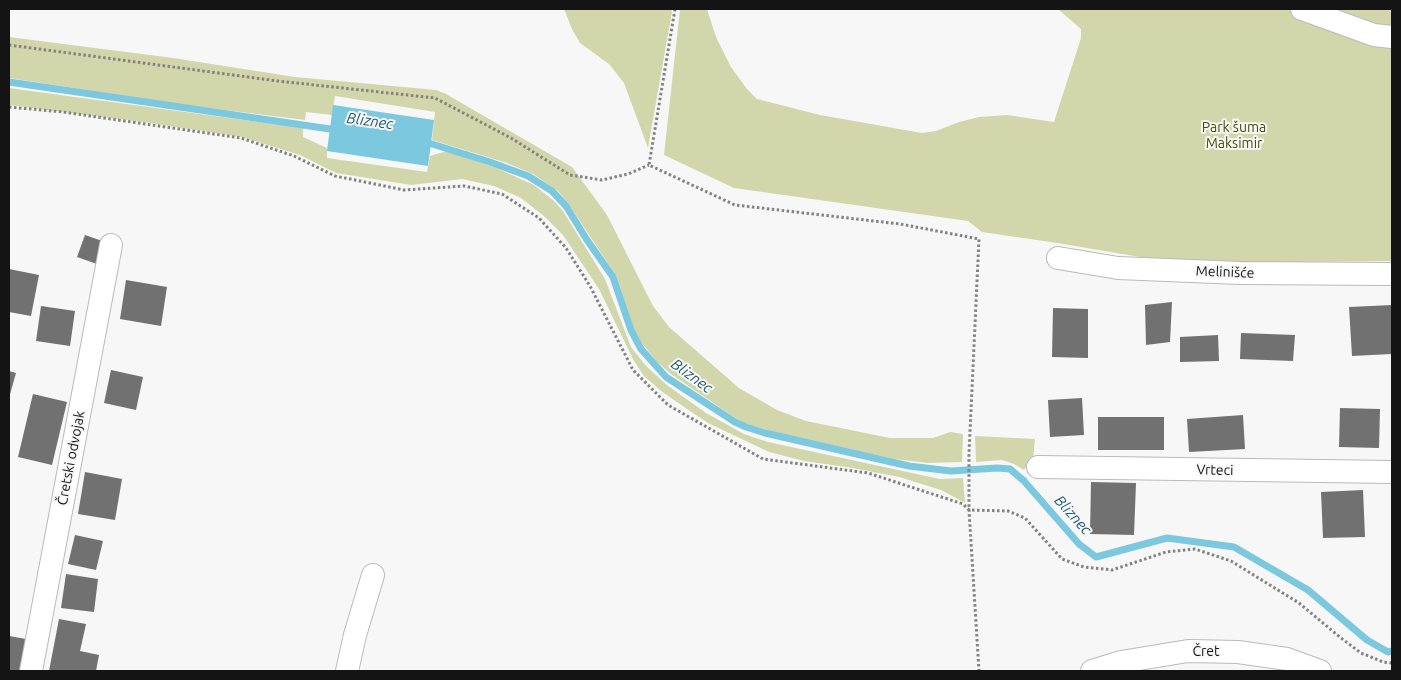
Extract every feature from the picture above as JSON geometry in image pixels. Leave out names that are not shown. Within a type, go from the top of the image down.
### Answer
[{"type":"street","points":[[1302,9],[1374,35],[1392,37]]},
{"type":"street","name":"Čretski odvojak","points":[[31,671],[111,245]]},
{"type":"street","name":"Melinišće","points":[[1058,258],[1118,268],[1240,273],[1392,274]]},
{"type":"street","name":"Vrteci","points":[[1038,467],[1392,472]]},
{"type":"street","points":[[347,671],[355,635],[374,575]]},
{"type":"street","name":"Čret","points":[[1092,671],[1121,662],[1188,651],[1238,652],[1286,659],[1320,671]]},
{"type":"path","points":[[649,165],[675,9]]},
{"type":"path","points":[[9,45],[278,81],[435,98],[512,138],[570,175],[602,180],[628,174],[649,165],[735,204],[900,224],[979,240],[969,453],[970,510],[979,671]]},
{"type":"path","points":[[9,106],[241,138],[294,156],[335,176],[404,190],[464,186],[502,194],[539,218],[566,248],[590,286],[633,370],[668,405],[763,459],[868,473],[963,504],[970,510],[1008,510],[1025,518],[1062,559],[1084,567],[1112,570],[1166,552],[1195,550],[1231,560],[1299,603],[1340,638],[1362,653],[1383,662],[1392,663]]},
{"type":"green space","points":[[564,9],[671,9],[648,148],[624,83],[609,64],[580,43]]},
{"type":"green space","name":"Park šuma Maksimir","points":[[680,9],[707,9],[716,37],[731,67],[757,99],[820,115],[922,133],[936,131],[979,117],[1007,115],[1054,122],[1081,38],[1081,29],[1058,9],[1392,9],[1392,261],[1176,263],[982,232],[968,221],[734,188],[664,155]]},
{"type":"green space","points":[[9,37],[173,58],[295,77],[436,90],[446,94],[572,167],[607,215],[653,306],[669,327],[739,388],[777,410],[806,421],[890,438],[933,438],[950,432],[963,434],[962,462],[928,463],[894,459],[774,432],[744,423],[731,415],[671,374],[656,361],[641,342],[633,326],[617,277],[558,191],[533,174],[507,163],[432,140],[435,112],[335,96],[332,115],[306,112],[305,120],[184,105],[9,78]]},
{"type":"green space","points":[[9,88],[303,128],[303,137],[327,148],[327,158],[427,172],[430,156],[447,151],[494,167],[534,185],[563,211],[605,279],[631,347],[646,366],[667,385],[706,413],[744,434],[768,442],[940,479],[963,478],[965,503],[941,490],[899,477],[804,461],[769,452],[708,423],[687,409],[661,391],[644,376],[634,361],[599,289],[563,235],[544,216],[521,198],[494,186],[462,179],[411,185],[336,173],[300,155],[242,137],[9,105]]},
{"type":"green space","points":[[975,436],[1035,439],[1033,459],[1024,470],[1002,460],[976,462]]},
{"type":"water","points":[[333,105],[434,120],[428,166],[327,151]]},
{"type":"building","points":[[85,235],[105,242],[97,264],[77,257]]},
{"type":"building","points":[[9,269],[39,275],[31,316],[9,312]]},
{"type":"building","points":[[126,280],[167,287],[161,326],[120,319]]},
{"type":"building","points":[[1172,302],[1170,342],[1146,345],[1145,305]]},
{"type":"building","points":[[1392,305],[1392,354],[1352,356],[1349,307]]},
{"type":"building","points":[[41,306],[75,311],[70,346],[36,341]]},
{"type":"building","points":[[1053,308],[1088,309],[1088,358],[1052,357]]},
{"type":"building","points":[[1241,333],[1295,335],[1293,361],[1240,359]]},
{"type":"building","points":[[1218,335],[1219,361],[1180,362],[1180,337]]},
{"type":"building","points":[[111,370],[143,377],[136,410],[104,403]]},
{"type":"building","points":[[9,371],[16,373],[9,398]]},
{"type":"building","points":[[33,394],[67,402],[52,465],[18,457]]},
{"type":"building","points":[[1082,398],[1084,435],[1050,437],[1048,400]]},
{"type":"building","points":[[1340,408],[1380,409],[1379,448],[1339,447]]},
{"type":"building","points":[[1243,415],[1245,449],[1189,452],[1187,419]]},
{"type":"building","points":[[1098,417],[1164,417],[1164,450],[1098,450]]},
{"type":"building","points":[[85,472],[122,479],[115,520],[78,514]]},
{"type":"building","points":[[1091,482],[1136,483],[1134,535],[1090,534]]},
{"type":"building","points":[[1363,490],[1365,537],[1323,538],[1321,492]]},
{"type":"building","points":[[75,535],[103,541],[96,570],[68,564]]},
{"type":"building","points":[[66,574],[98,579],[94,612],[61,608]]},
{"type":"building","points":[[59,619],[86,624],[80,651],[99,655],[96,671],[49,671]]},
{"type":"building","points":[[9,636],[26,639],[21,671],[9,671]]},
{"type":"waterway","name":"Bliznec","points":[[9,82],[337,130]]},
{"type":"waterway","name":"Bliznec","points":[[424,143],[490,162],[528,176],[552,191],[566,206],[613,277],[631,330],[641,349],[666,377],[735,422],[765,433],[909,466],[951,471],[1010,469],[1024,481],[1079,544],[1096,557],[1167,538],[1234,547],[1308,590],[1367,640],[1388,652],[1392,651]]}]
